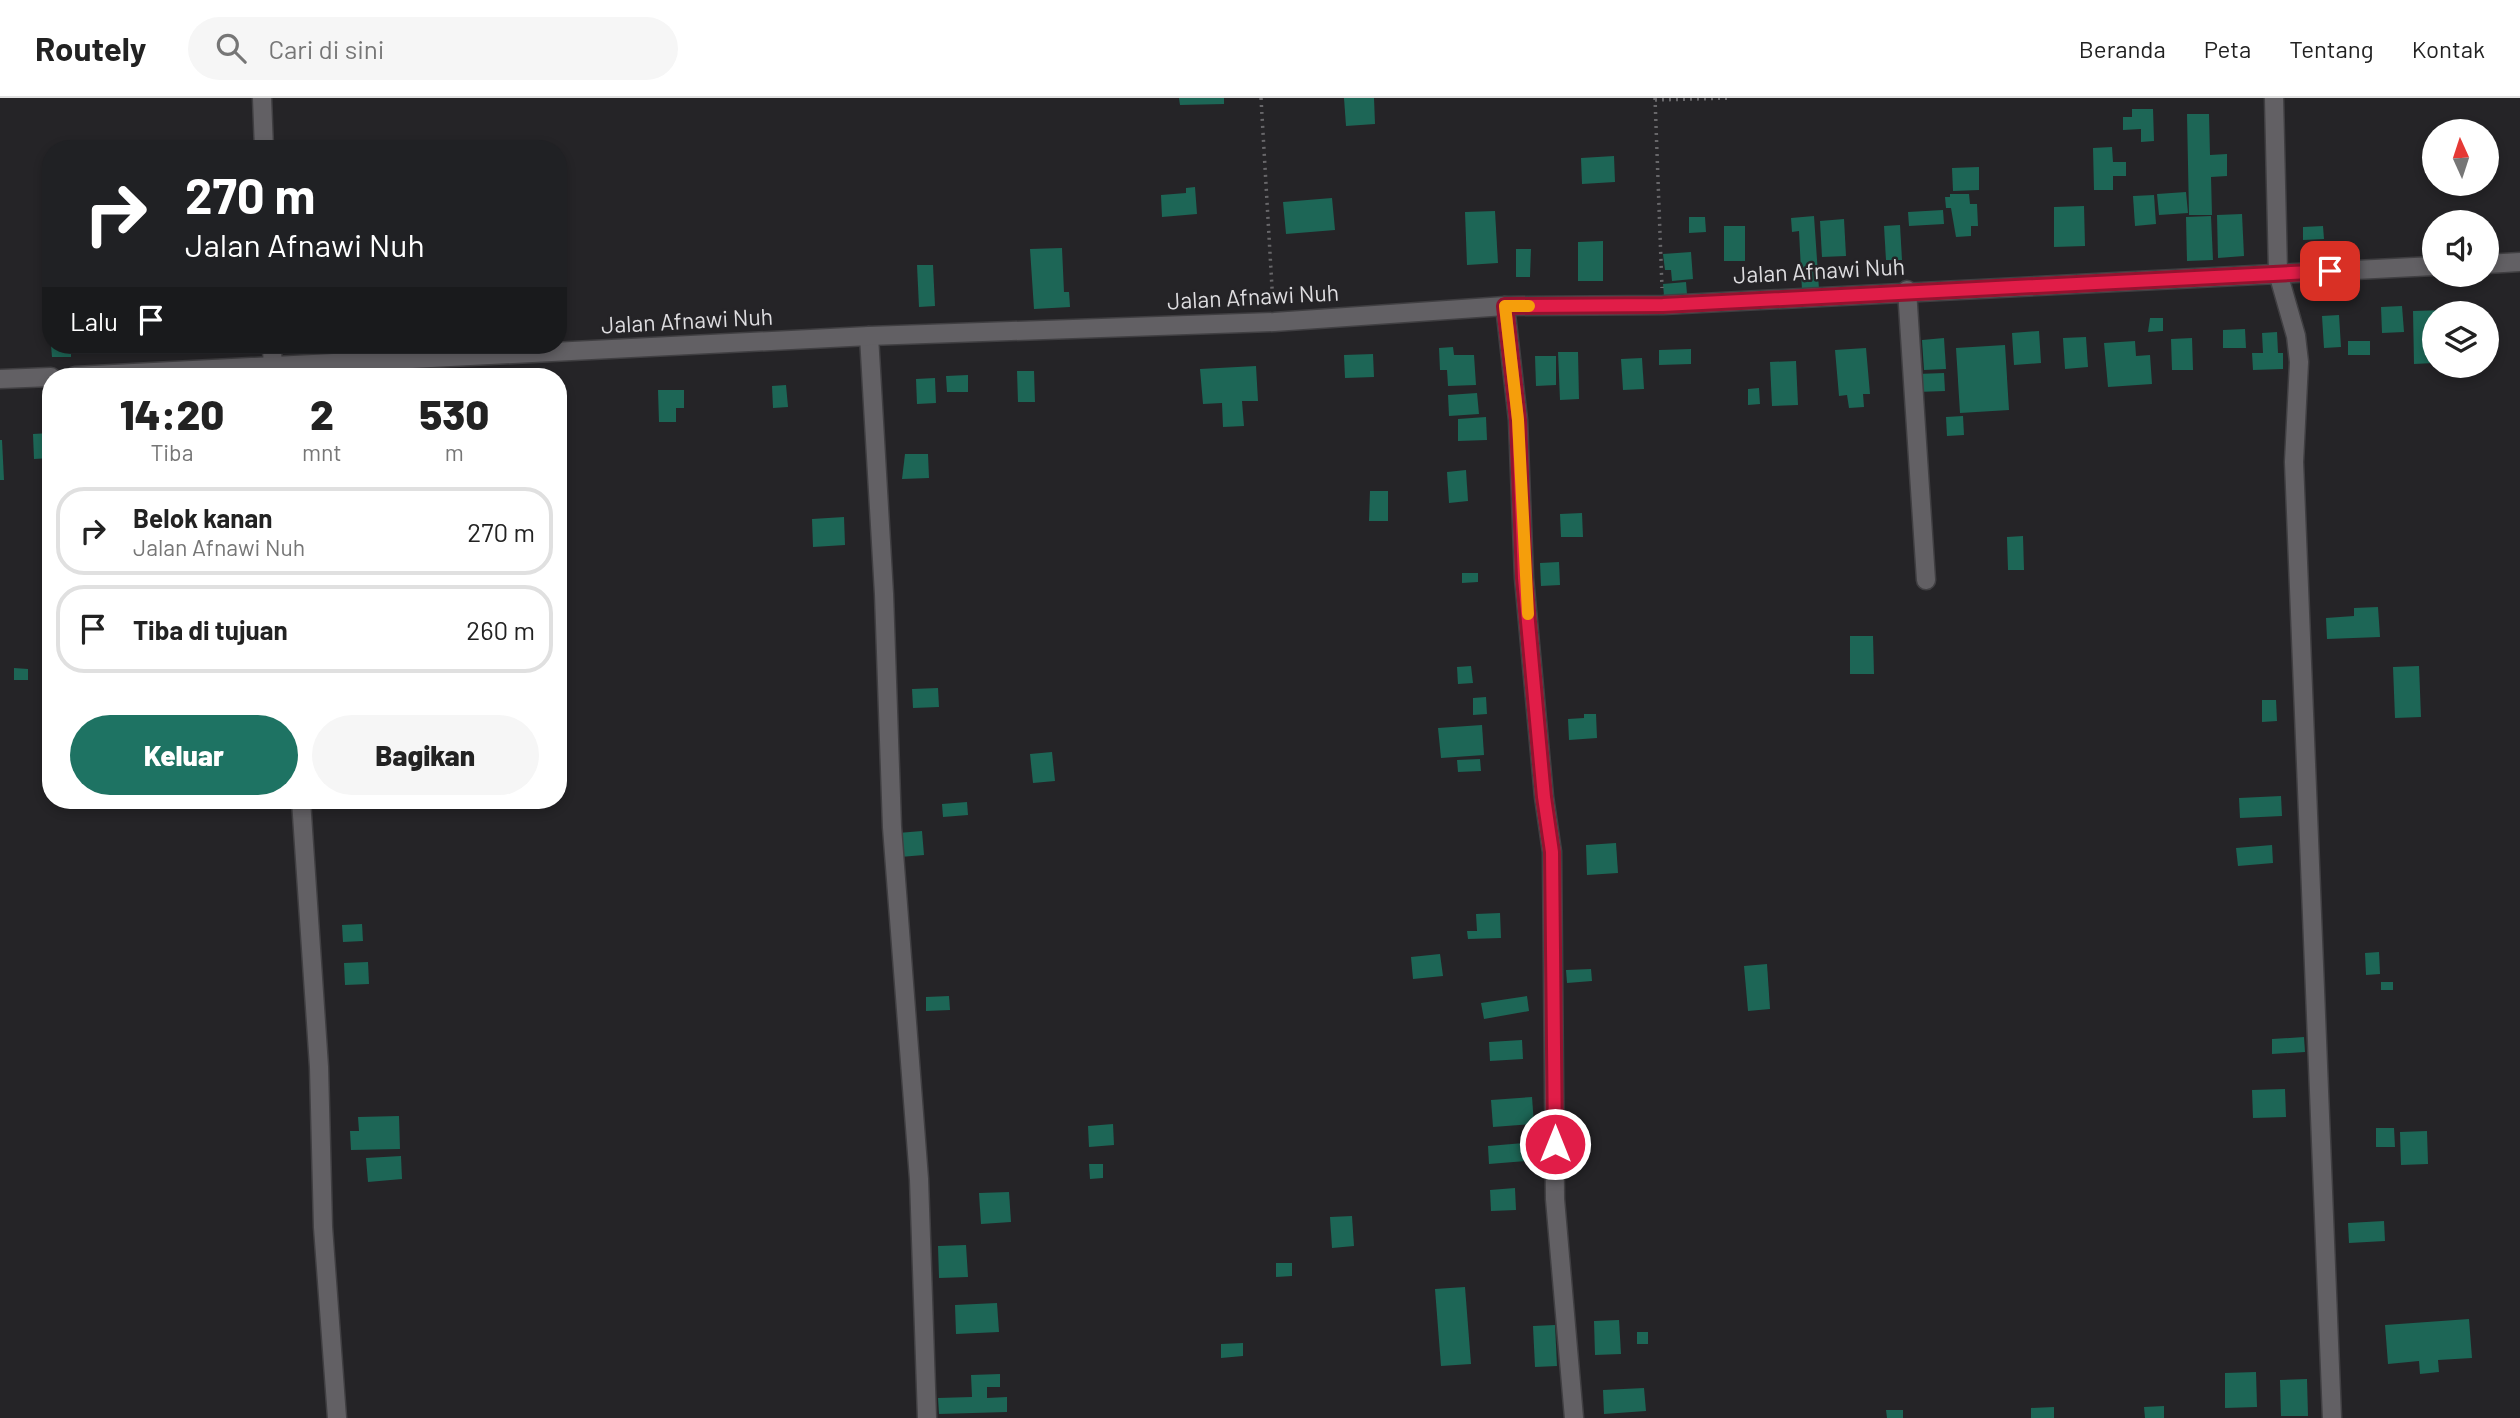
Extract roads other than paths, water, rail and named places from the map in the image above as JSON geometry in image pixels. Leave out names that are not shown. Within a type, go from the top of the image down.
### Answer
[{"type":"street","points":[[262,98],[264,140]]},
{"type":"street","points":[[2274,98],[2278,273],[2296,336],[2299,362],[2295,476],[2332,1418]]},
{"type":"street","points":[[2499,263],[2520,262]]},
{"type":"street","name":"Jalan Afnawi Nuh","points":[[339,368],[869,336],[1274,322],[1505,306],[1663,305],[1907,290],[2422,267]]},
{"type":"street","points":[[1907,290],[1926,580]]},
{"type":"street","points":[[1505,306],[1518,420],[1524,578],[1544,797],[1552,852],[1555,1199],[1574,1418]]},
{"type":"street","points":[[869,336],[884,594],[892,827],[919,1179],[927,1418]]},
{"type":"street","points":[[0,379],[42,377]]},
{"type":"street","points":[[302,809],[319,1067],[323,1227],[337,1418]]}]
